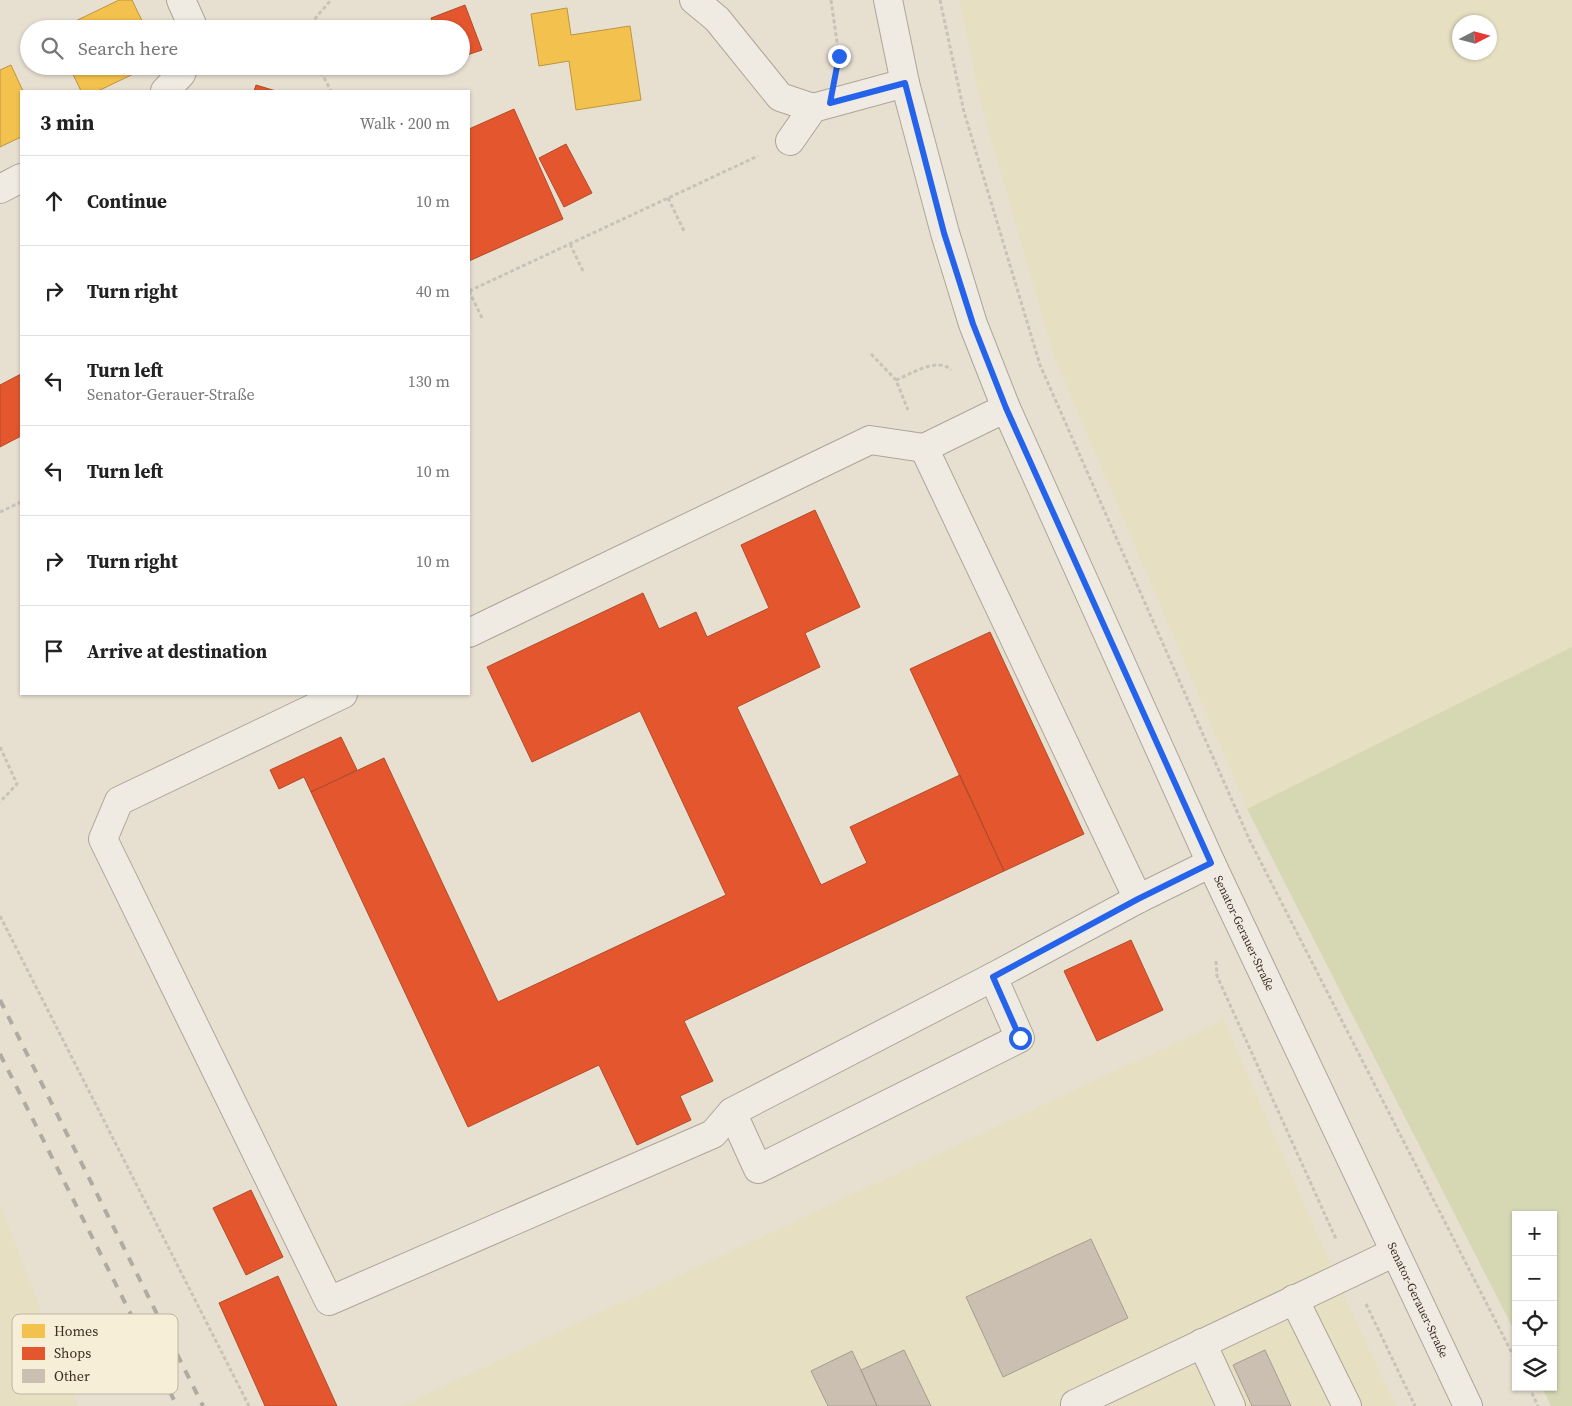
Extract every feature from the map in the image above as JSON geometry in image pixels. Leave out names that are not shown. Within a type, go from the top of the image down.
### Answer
[{"type":"street","points":[[182,0],[190,20]]},
{"type":"street","points":[[694,0],[717,19],[780,97],[822,105],[905,83]]},
{"type":"street","name":"Senator-Gerauer-Straße","points":[[888,0],[905,83],[944,233],[973,324],[1006,408],[1211,863],[1468,1406]]},
{"type":"street","points":[[166,90],[180,75]]},
{"type":"street","points":[[790,142],[822,105]]},
{"type":"street","points":[[0,189],[20,179]]},
{"type":"street","points":[[470,633],[870,440],[924,448],[1006,408]]},
{"type":"street","points":[[924,448],[1138,899]]},
{"type":"street","points":[[341,695],[119,802],[103,839],[329,1301],[713,1134],[732,1112],[993,977],[1138,899],[1211,863]]},
{"type":"street","points":[[732,1112],[758,1169],[1020,1038],[993,977]]},
{"type":"street","points":[[1076,1406],[1075,1404],[1394,1253]]},
{"type":"street","points":[[1294,1299],[1347,1406]]},
{"type":"street","points":[[1202,1343],[1231,1406]]},
{"type":"path","points":[[314,20],[331,0]]},
{"type":"path","points":[[822,105],[839,56],[831,0]]},
{"type":"path","points":[[940,0],[964,112],[1040,365],[1250,841],[1512,1352]]},
{"type":"path","points":[[323,75],[330,90]]},
{"type":"path","points":[[470,291],[790,142]]},
{"type":"path","points":[[668,198],[684,231]]},
{"type":"path","points":[[570,244],[584,274]]},
{"type":"path","points":[[470,293],[484,320]]},
{"type":"path","points":[[871,354],[896,380],[924,448]]},
{"type":"path","points":[[0,512],[20,502]]},
{"type":"path","points":[[0,747],[17,784],[0,802]]},
{"type":"path","points":[[0,916],[249,1406]]},
{"type":"path","points":[[1352,1273],[1415,1406]]},
{"type":"path","points":[[1531,1391],[1538,1406]]},
{"type":"shaded area","points":[[959,0],[1572,0],[1572,647],[1247,809],[1054,357],[981,105]]},
{"type":"shaded area","points":[[1224,1020],[1346,1299],[1396,1406],[401,1406]]},
{"type":"shaded area","points":[[0,1203],[43,1314],[12,1314],[12,1394],[73,1394],[78,1406],[0,1406]]},
{"type":"green space","points":[[1572,647],[1572,1406],[1551,1406],[1544,1391],[1557,1391],[1557,1211],[1512,1211],[1512,1326],[1247,809]]},
{"type":"building: Homes","points":[[119,0],[132,0],[142,20],[78,20]]},
{"type":"building: Homes","points":[[567,8],[571,35],[630,26],[641,100],[576,110],[569,61],[539,66],[531,14]]},
{"type":"building: Homes","points":[[11,65],[23,90],[20,90],[20,137],[0,147],[0,70]]},
{"type":"building: Homes","points":[[73,75],[131,75],[100,90],[81,90]]},
{"type":"building: Shops","points":[[465,5],[482,50],[470,54],[470,20],[432,20],[431,18]]},
{"type":"building: Shops","points":[[256,85],[273,90],[254,90]]},
{"type":"building: Shops","points":[[514,109],[563,219],[470,261],[470,129]]},
{"type":"building: Shops","points":[[566,144],[592,193],[564,207],[539,158]]},
{"type":"building: Shops","points":[[20,375],[20,437],[0,447],[0,385]]},
{"type":"building: Shops","points":[[815,510],[860,607],[805,633],[820,667],[737,707],[821,885],[867,863],[850,827],[960,775],[1004,871],[684,1021],[713,1081],[680,1096],[691,1120],[637,1145],[599,1065],[468,1127],[311,792],[384,758],[498,1002],[726,895],[640,711],[532,762],[487,667],[643,593],[659,629],[696,612],[707,637],[769,608],[741,545]]},
{"type":"building: Shops","points":[[990,632],[1084,834],[1004,871],[910,669]]},
{"type":"building: Shops","points":[[341,737],[357,770],[311,792],[304,777],[279,789],[270,770]]},
{"type":"building: Shops","points":[[1131,940],[1163,1010],[1097,1041],[1064,971]]},
{"type":"building: Shops","points":[[251,1190],[283,1257],[246,1275],[213,1208]]},
{"type":"building: Shops","points":[[278,1276],[337,1406],[265,1406],[219,1303]]},
{"type":"building: Other","points":[[1091,1239],[1128,1318],[1003,1377],[966,1297]]},
{"type":"building: Other","points":[[904,1350],[931,1406],[877,1406],[861,1370]]},
{"type":"building: Other","points":[[1265,1350],[1291,1406],[1252,1406],[1233,1365]]},
{"type":"building: Other","points":[[852,1351],[877,1406],[828,1406],[811,1371]]},
{"type":"railway","points":[[0,1000],[157,1314]]},
{"type":"railway","points":[[0,1054],[131,1314]]},
{"type":"railway","points":[[178,1356],[203,1406]]},
{"type":"railway","points":[[171,1394],[177,1406]]},
{"type":"route","points":[[839,56],[830,103],[905,83],[944,233],[973,324],[1006,408],[1211,863],[1138,899],[993,977],[1020,1038]]}]
